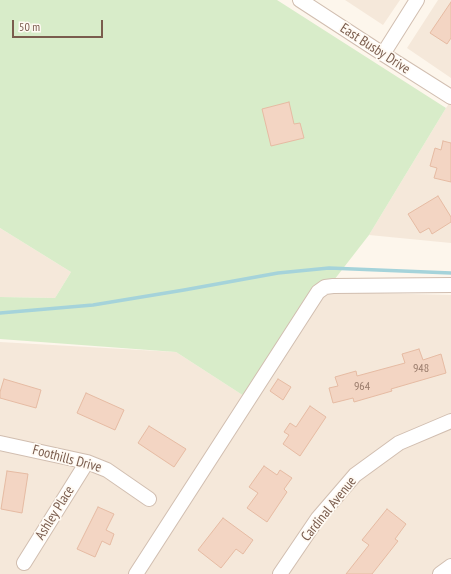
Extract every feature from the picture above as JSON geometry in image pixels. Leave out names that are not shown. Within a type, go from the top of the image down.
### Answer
[{"type":"street","name":"East Busby Drive","points":[[300,0],[383,54],[449,92]]},
{"type":"street","points":[[383,54],[417,0]]},
{"type":"street","points":[[136,574],[318,292],[325,287],[333,286],[451,285]]},
{"type":"street","name":"Cardinal Avenue","points":[[280,574],[318,518],[356,475],[399,443],[451,421]]},
{"type":"street","name":"Foothills Drive","points":[[0,443],[87,462],[107,470],[149,499]]},
{"type":"street","name":"Ashley Place","points":[[24,563],[87,462]]},
{"type":"street","points":[[440,574],[451,566]]},
{"type":"shaded area","points":[[345,0],[400,0],[383,25]]},
{"type":"shaded area","points":[[438,0],[451,0],[451,78],[407,48]]},
{"type":"shaded area","points":[[451,101],[451,243],[369,235],[446,108]]},
{"type":"shaded area","points":[[0,228],[71,272],[55,298],[0,297]]},
{"type":"shaded area","points":[[326,292],[451,295],[451,574],[143,574]]},
{"type":"shaded area","points":[[0,342],[176,352],[244,396],[129,574],[0,574]]},
{"type":"green space","points":[[0,0],[277,0],[446,108],[369,235],[244,396],[176,352],[0,339],[0,297],[55,298],[71,272],[0,228]]},
{"type":"building","points":[[451,2],[451,38],[447,44],[430,33]]},
{"type":"building","points":[[289,102],[294,124],[300,123],[304,138],[271,146],[262,109]]},
{"type":"building","points":[[443,141],[451,143],[451,182],[434,178],[437,168],[430,166],[435,148],[441,150]]},
{"type":"building","points":[[438,196],[451,217],[451,222],[432,234],[429,228],[420,233],[408,214]]},
{"type":"building","points":[[419,349],[423,360],[441,354],[446,373],[391,389],[392,391],[354,402],[353,398],[333,403],[329,388],[338,386],[335,377],[356,371],[357,376],[405,363],[402,354]]},
{"type":"building","points":[[4,379],[41,390],[36,408],[0,398],[0,392]]},
{"type":"building","points":[[278,379],[291,387],[283,400],[270,391]]},
{"type":"building","points":[[86,393],[124,410],[115,430],[77,413]]},
{"type":"building","points":[[310,406],[326,417],[300,456],[283,444],[289,435],[284,432],[290,423],[296,427]]},
{"type":"building","points":[[149,426],[186,449],[174,467],[138,443]]},
{"type":"building","points":[[264,466],[277,475],[280,470],[292,478],[284,489],[287,492],[267,522],[247,508],[258,493],[249,487]]},
{"type":"building","points":[[7,471],[28,474],[22,513],[1,509]]},
{"type":"building","points":[[98,507],[114,514],[106,530],[114,534],[110,545],[102,541],[95,557],[77,549]]},
{"type":"building","points":[[387,509],[406,524],[395,539],[398,541],[372,574],[346,574],[369,545],[362,540]]},
{"type":"building","points":[[223,518],[253,540],[243,554],[236,549],[221,568],[198,550]]},
{"type":"waterway","points":[[0,313],[93,305],[278,273],[329,268],[451,273]]}]
